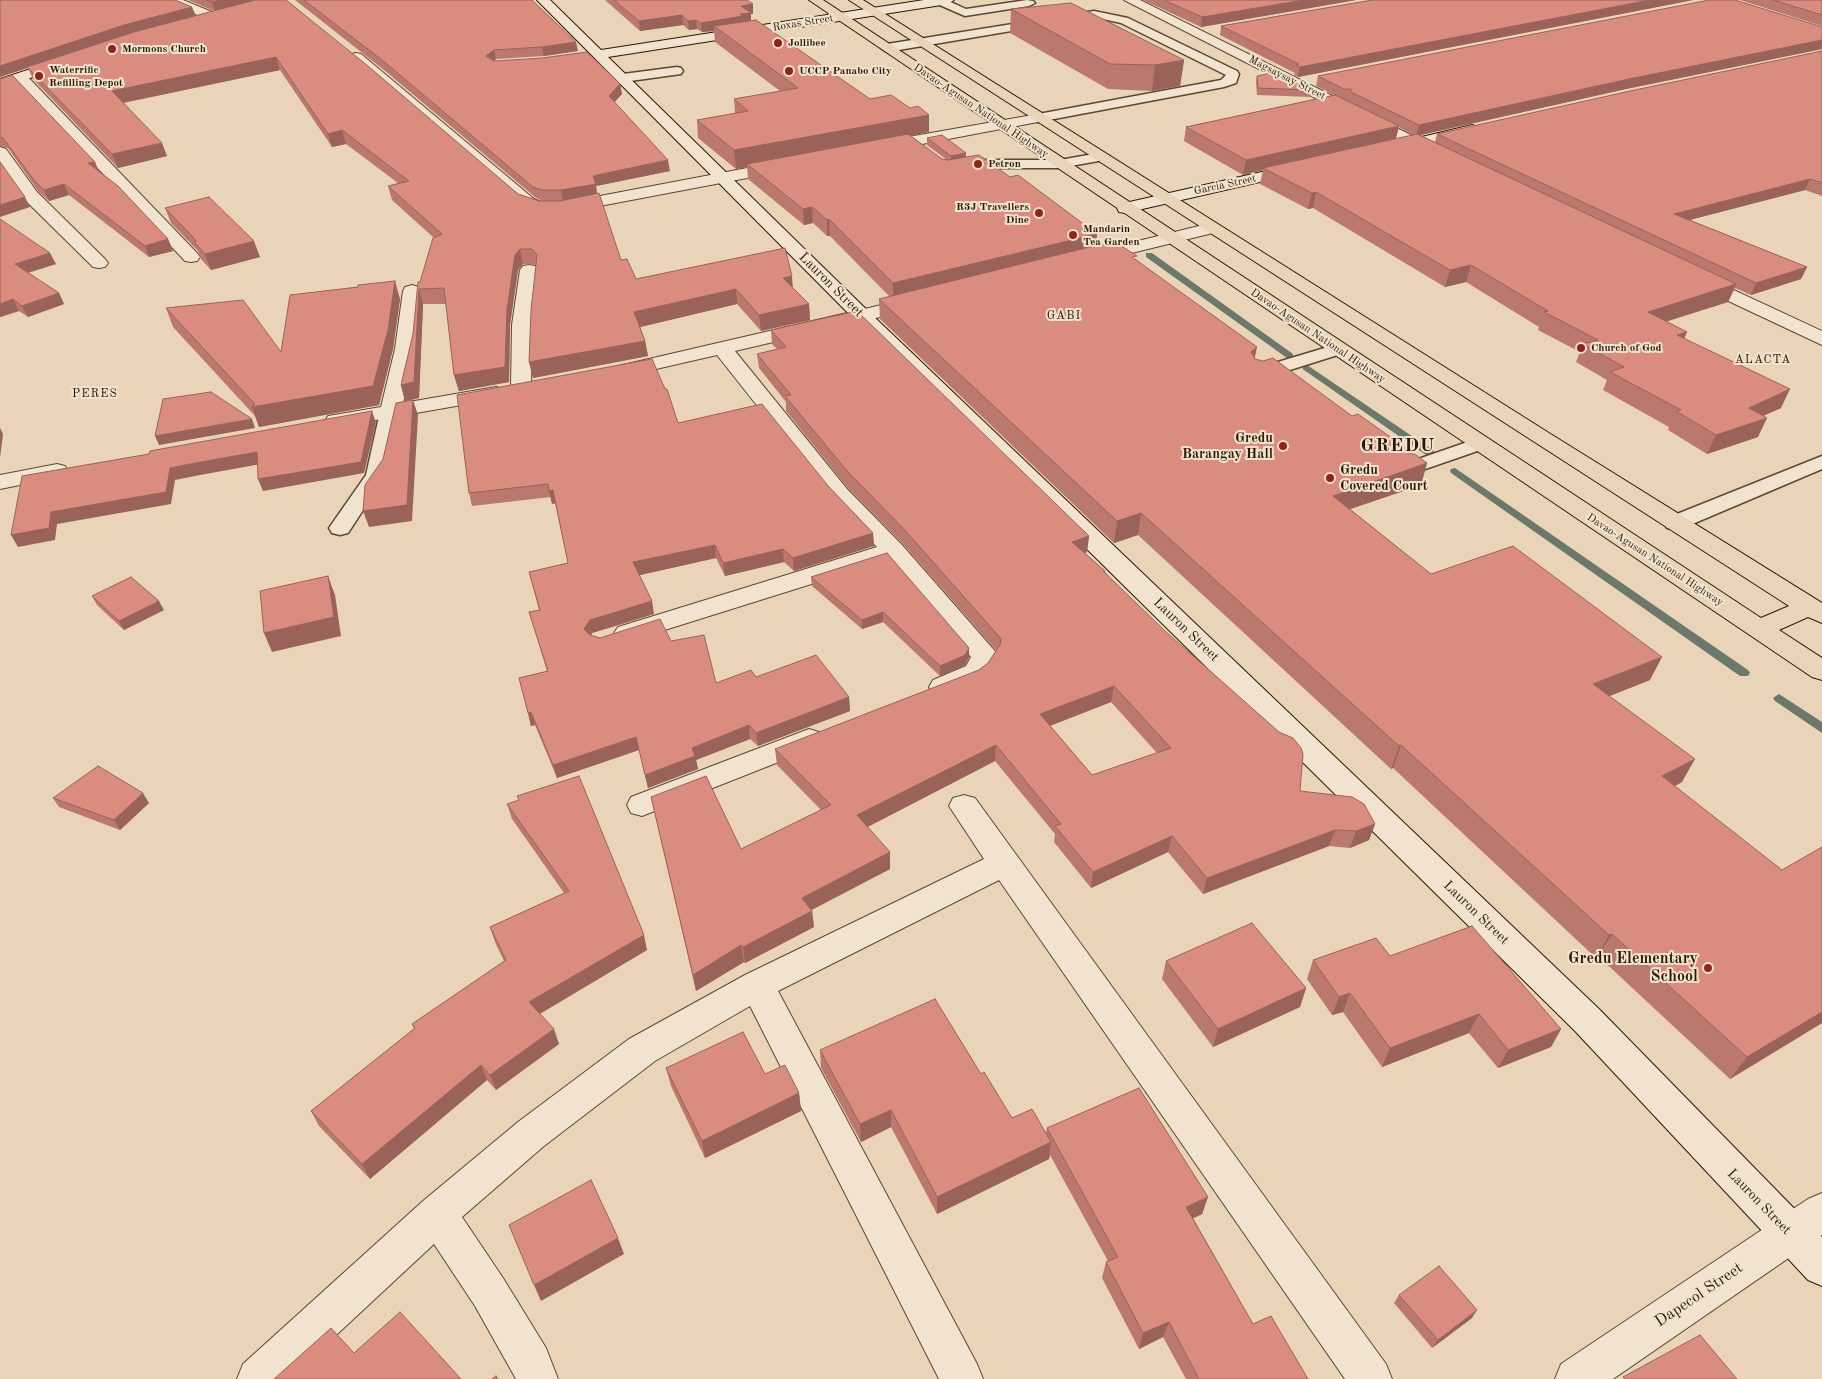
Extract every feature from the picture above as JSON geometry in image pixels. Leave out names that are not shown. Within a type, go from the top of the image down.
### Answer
[{"type":"highway","name":"Davao-Agusan National Highway","points":[[815,0],[1822,671]]},
{"type":"highway","name":"Davao-Agusan National Highway","points":[[855,0],[1815,611]]},
{"type":"highway","points":[[1487,449],[1541,438]]},
{"type":"highway","points":[[1759,629],[1815,611]]},
{"type":"street","points":[[173,0],[218,16],[195,22]]},
{"type":"street","name":"Lauron Street","points":[[543,0],[590,56],[622,78],[862,316],[1587,1020],[1789,1234],[1822,1266]]},
{"type":"street","name":"Magsaysay Street","points":[[1130,0],[1299,83],[1415,144],[1451,160]]},
{"type":"street","name":"Roxas Street","points":[[590,56],[944,1]]},
{"type":"street","points":[[1198,33],[1217,30]]},
{"type":"street","points":[[346,49],[534,206],[563,208],[798,163]]},
{"type":"street","points":[[0,84],[77,58]]},
{"type":"street","points":[[20,77],[191,257]]},
{"type":"street","points":[[1299,83],[1317,80]]},
{"type":"street","points":[[864,150],[1038,118]]},
{"type":"street","points":[[1377,152],[1482,128]]},
{"type":"street","points":[[0,152],[31,196],[99,264]]},
{"type":"street","name":"Garcia Street","points":[[1125,208],[1309,167]]},
{"type":"street","points":[[1074,262],[1212,228]]},
{"type":"street","points":[[312,426],[531,387],[522,325],[529,270]]},
{"type":"street","points":[[1680,271],[1822,339]]},
{"type":"street","points":[[390,412],[405,349],[412,291]]},
{"type":"street","points":[[599,375],[930,299]]},
{"type":"street","points":[[722,348],[839,494],[893,550],[984,656],[982,666],[968,678],[923,695]]},
{"type":"street","points":[[0,482],[80,466]]},
{"type":"street","points":[[602,641],[893,550]]},
{"type":"street","points":[[642,805],[832,731]]},
{"type":"street","points":[[964,806],[1371,1379]]},
{"type":"street","points":[[258,1379],[437,1214],[531,1134],[642,1050],[757,985],[1004,863]]},
{"type":"street","points":[[757,985],[962,1379]]},
{"type":"street","name":"Dapecol Street","points":[[1576,1379],[1822,1212]]},
{"type":"street","points":[[437,1214],[489,1292],[531,1363],[537,1379]]},
{"type":"lane","points":[[944,1],[965,13],[1029,3]]},
{"type":"lane","points":[[887,48],[1082,15],[1105,15],[1124,20],[1233,74],[1231,80],[1224,83],[1038,118]]},
{"type":"lane","points":[[622,78],[677,71]]},
{"type":"lane","points":[[912,142],[926,153]]},
{"type":"lane","points":[[947,170],[978,164],[1060,164],[1099,157]]},
{"type":"lane","points":[[1258,374],[1338,349]]},
{"type":"lane","points":[[340,528],[376,475],[390,412]]},
{"type":"lane","points":[[1408,469],[1487,449]]},
{"type":"lane","points":[[1676,523],[1822,462]]},
{"type":"building","points":[[0,0],[175,0],[192,7],[124,25],[0,66]]},
{"type":"building","points":[[255,0],[286,0],[368,66],[518,194],[539,201],[560,201],[599,193],[621,260],[627,259],[636,279],[785,248],[792,276],[783,278],[809,304],[759,315],[736,289],[634,312],[645,341],[529,362],[531,310],[537,255],[532,249],[520,249],[515,255],[507,309],[505,367],[454,375],[444,288],[419,289],[414,382],[401,385],[413,334],[418,282],[420,282],[433,238],[442,234],[388,186],[409,181],[342,130],[328,134],[276,57],[112,91],[162,143],[112,154],[27,67],[134,32]]},
{"type":"building","points":[[304,0],[532,0],[576,42],[542,47],[494,50],[486,56],[494,61],[542,58],[587,52],[620,84],[609,96],[668,160],[593,176],[596,184],[561,190],[542,190],[533,187],[382,60]]},
{"type":"building","points":[[614,0],[747,0],[753,4],[741,6],[751,13],[740,14],[743,16],[701,23],[696,20],[688,21],[682,15],[639,21]]},
{"type":"building","points":[[1164,0],[1304,0],[1202,17]]},
{"type":"building","points":[[1372,0],[1650,0],[1300,67],[1296,65],[1299,64],[1221,26]]},
{"type":"building","points":[[1709,0],[1735,0],[1822,27],[1822,40],[1629,79],[1419,125],[1351,92],[1351,89],[1344,89],[1318,76]]},
{"type":"building","points":[[1773,0],[1822,0],[1822,15]]},
{"type":"building","points":[[1071,3],[1184,60],[1155,65],[1110,64],[1011,9]]},
{"type":"building","points":[[756,20],[870,99],[891,95],[910,108],[918,106],[929,115],[734,150],[697,120],[748,111],[734,99],[798,88],[714,26]]},
{"type":"building","points":[[1822,51],[1822,183],[1810,179],[1674,214],[1807,267],[1756,283],[1437,134],[1630,91]]},
{"type":"building","points":[[1276,72],[1312,90],[1258,88],[1257,76]]},
{"type":"building","points":[[12,75],[95,162],[88,163],[118,186],[168,239],[145,246],[64,184],[44,190],[34,180],[3,138],[0,137],[0,79]]},
{"type":"building","points":[[1335,95],[1399,126],[1246,160],[1186,127]]},
{"type":"building","points":[[908,134],[942,159],[948,160],[979,155],[1010,177],[1018,175],[1097,234],[893,283],[829,219],[827,220],[812,207],[803,209],[747,164]]},
{"type":"building","points":[[1417,134],[1736,284],[1648,312],[1687,332],[1677,335],[1790,389],[1749,408],[1767,418],[1716,435],[1676,411],[1681,410],[1610,372],[1624,367],[1583,344],[1598,340],[1544,312],[1548,311],[1471,265],[1450,270],[1316,192],[1312,193],[1263,168]]},
{"type":"building","points":[[942,135],[966,153],[951,156],[927,138]]},
{"type":"building","points":[[0,162],[25,197],[0,205]]},
{"type":"building","points":[[209,197],[254,241],[205,254],[195,243],[196,241],[192,236],[165,208]]},
{"type":"building","points":[[0,219],[50,253],[15,264],[59,293],[22,306],[13,299],[0,304]]},
{"type":"building","points":[[1114,241],[1137,256],[1132,257],[1257,347],[1251,352],[1255,359],[1263,361],[1273,358],[1352,416],[1358,414],[1403,446],[1406,452],[1416,455],[1427,463],[1333,496],[1431,574],[1513,546],[1662,657],[1593,684],[1695,759],[1662,776],[1782,870],[1822,847],[1822,1012],[1747,1057],[1141,513],[1117,521],[879,299]]},
{"type":"building","points":[[395,281],[388,330],[373,386],[252,407],[255,404],[166,308],[243,300],[281,352],[290,295]]},
{"type":"building","points":[[857,311],[1089,536],[1072,542],[1105,571],[1103,571],[1165,631],[1279,732],[1293,738],[1303,754],[1300,791],[1352,797],[1364,804],[1375,824],[1356,831],[1335,830],[1207,878],[1172,836],[1093,872],[1055,826],[1061,824],[996,745],[857,815],[890,852],[802,898],[812,911],[743,947],[741,945],[693,975],[651,797],[706,776],[741,849],[831,805],[775,749],[979,670],[988,663],[1000,645],[1001,639],[903,528],[848,472],[785,396],[791,395],[757,354],[786,347],[771,330]],"holes":[[[1114,686],[1171,748],[1092,775],[1040,714]]]},
{"type":"building","points":[[652,359],[665,389],[667,389],[678,423],[762,404],[829,487],[873,533],[793,558],[783,549],[723,563],[715,545],[633,562],[652,601],[590,620],[584,629],[590,635],[600,638],[660,619],[671,641],[704,635],[716,683],[751,670],[756,677],[816,655],[849,697],[756,733],[749,725],[692,748],[695,756],[645,775],[636,737],[553,765],[531,712],[528,713],[519,678],[548,671],[529,612],[540,610],[529,572],[568,563],[553,490],[549,491],[548,484],[469,493],[457,395]]},
{"type":"building","points":[[211,392],[252,419],[155,436],[163,399]]},
{"type":"building","points":[[413,400],[407,505],[363,511],[365,485],[383,459],[396,403]]},
{"type":"building","points":[[372,411],[361,462],[258,479],[257,452],[170,468],[166,492],[51,512],[49,528],[11,535],[22,476],[149,454],[150,451]]},
{"type":"building","points":[[887,553],[969,648],[965,655],[940,666],[883,612],[862,620],[811,577]]},
{"type":"building","points":[[328,576],[334,617],[264,633],[260,591]]},
{"type":"building","points":[[131,577],[159,601],[119,621],[92,596]]},
{"type":"building","points":[[98,766],[143,793],[114,820],[53,798]]},
{"type":"building","points":[[579,776],[644,935],[529,1002],[554,1029],[490,1075],[481,1065],[362,1164],[311,1111],[415,1028],[412,1024],[506,960],[490,927],[569,891],[507,804],[519,800],[517,796]]},
{"type":"building","points":[[1252,923],[1306,988],[1218,1029],[1166,961]]},
{"type":"building","points":[[1472,926],[1561,1029],[1508,1050],[1479,1014],[1390,1048],[1350,993],[1339,997],[1313,960],[1376,938],[1390,956]]},
{"type":"building","points":[[935,999],[981,1074],[984,1072],[1012,1118],[1032,1109],[1051,1142],[937,1197],[891,1110],[860,1124],[820,1050]]},
{"type":"building","points":[[743,1032],[765,1074],[785,1065],[799,1093],[702,1141],[666,1068]]},
{"type":"building","points":[[1139,1088],[1208,1197],[1186,1207],[1253,1324],[1271,1316],[1308,1379],[1199,1379],[1169,1322],[1143,1333],[1106,1262],[1118,1257],[1047,1128]]},
{"type":"building","points":[[591,1180],[618,1238],[534,1285],[509,1225]]},
{"type":"building","points":[[1439,1266],[1477,1310],[1438,1340],[1399,1295]]},
{"type":"building","points":[[400,1312],[461,1379],[274,1379],[331,1328],[354,1353]]},
{"type":"building","points":[[1700,1335],[1737,1379],[1625,1379],[1623,1377]]},
{"type":"waterway","points":[[1149,255],[1290,356]]},
{"type":"waterway","points":[[1307,368],[1430,453]]},
{"type":"waterway","points":[[1455,471],[1744,673]]},
{"type":"waterway","points":[[1779,698],[1822,728]]},
{"type":"place","name":"Jollibee","points":[[778,43]]},
{"type":"place","name":"Mormons Church","points":[[112,49]]},
{"type":"place","name":"UCCP Panabo City","points":[[789,71]]},
{"type":"place","name":"Waterrific Refilling Depot","points":[[39,76]]},
{"type":"place","name":"Petron","points":[[978,164]]},
{"type":"place","name":"R3J Travellers Dine","points":[[1039,213]]},
{"type":"place","name":"Mandarin Tea Garden","points":[[1073,235]]},
{"type":"place","name":"Church of God","points":[[1581,348]]},
{"type":"place","name":"Gredu Barangay Hall","points":[[1283,446]]},
{"type":"place","name":"Gredu Covered Court","points":[[1330,478]]},
{"type":"place","name":"Gredu Elementary School","points":[[1708,968]]},
{"type":"district","name":"GABI","points":[[1064,316]]},
{"type":"district","name":"ALACTA","points":[[1763,360]]},
{"type":"district","name":"PERES","points":[[95,394]]},
{"type":"district","name":"GREDU","points":[[1398,446]]}]
